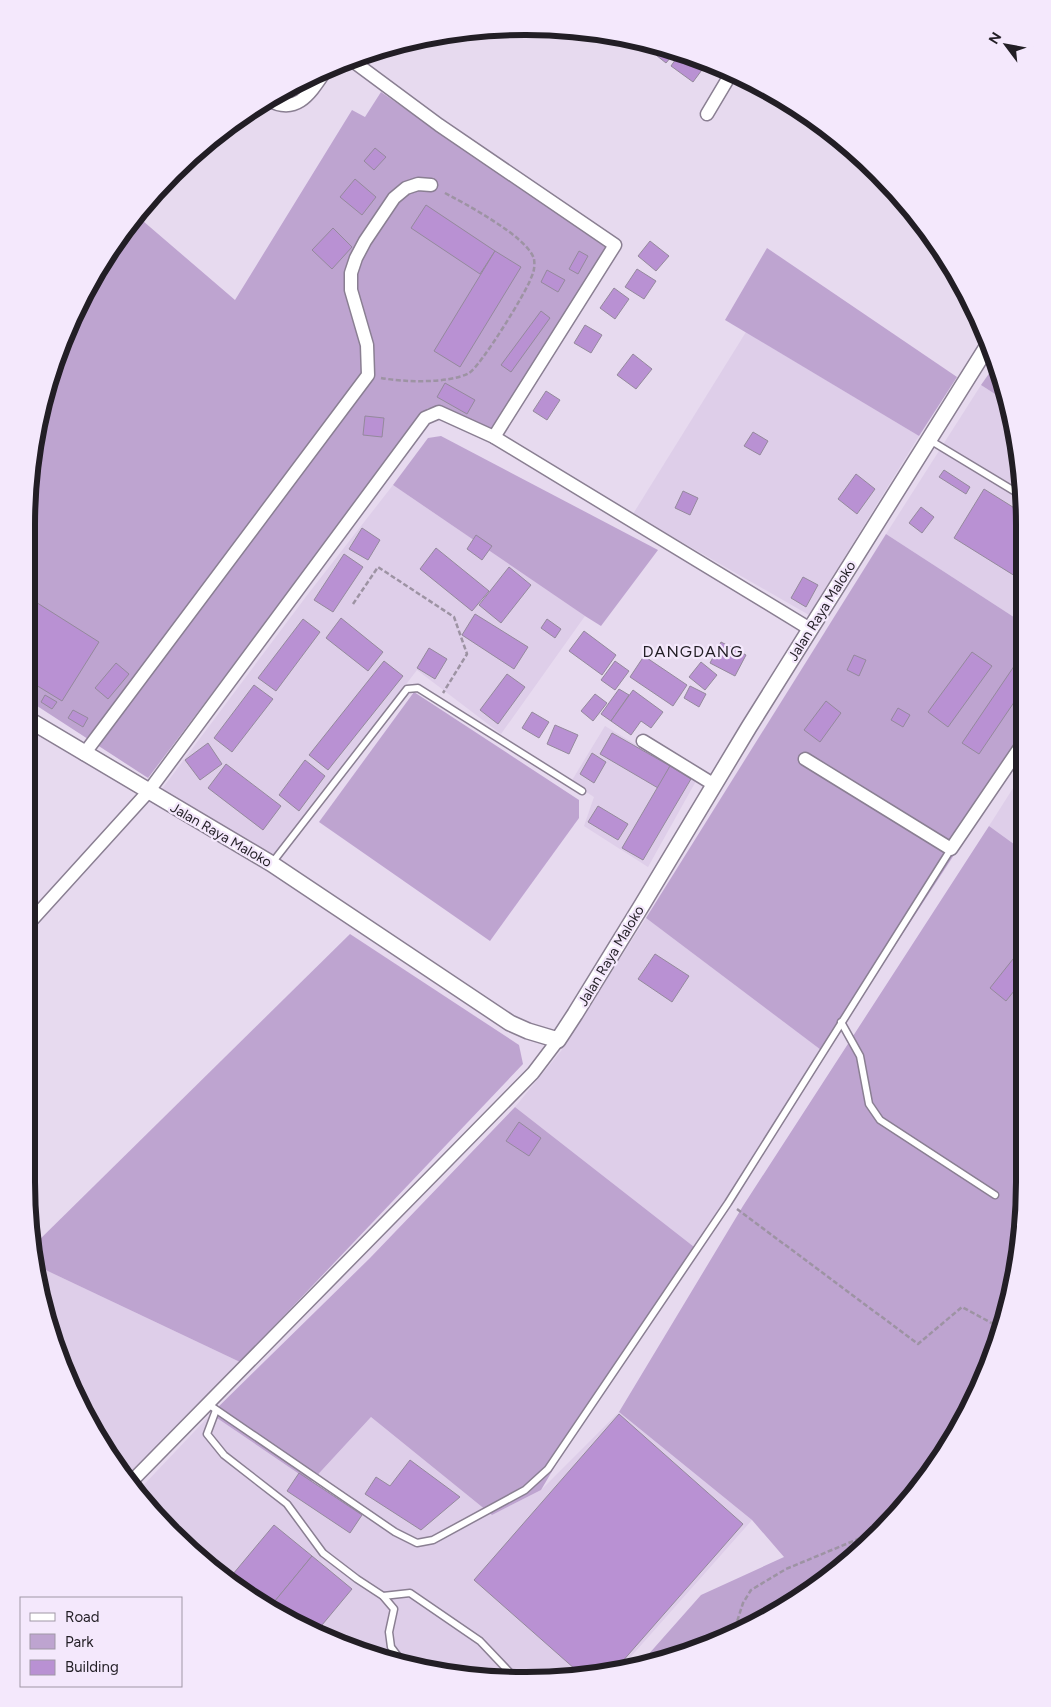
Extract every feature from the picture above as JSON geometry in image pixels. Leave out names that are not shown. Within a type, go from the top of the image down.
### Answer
[{"type":"street","points":[[357,65],[439,125],[615,245],[494,438]]},
{"type":"street","points":[[707,114],[728,79]]},
{"type":"street","points":[[275,104],[288,106],[301,101],[318,82]]},
{"type":"street","points":[[84,754],[368,375],[367,345],[351,290],[351,273],[365,241],[394,198],[406,188],[418,184],[431,185]]},
{"type":"street","name":"Jalan Raya Maloko","points":[[35,724],[272,864],[510,1023],[528,1032],[558,1040],[642,905],[713,784],[984,352]]},
{"type":"street","points":[[35,916],[148,792],[425,418],[439,412],[494,438],[810,629]]},
{"type":"street","points":[[643,742],[713,784]]},
{"type":"street","points":[[805,759],[951,849],[1016,753]]},
{"type":"street","points":[[135,1478],[212,1406],[533,1073],[558,1040]]},
{"type":"lane","points":[[928,439],[1015,491]]},
{"type":"lane","points":[[272,864],[407,689],[418,688],[582,791]]},
{"type":"lane","points":[[397,1654],[391,1646],[389,1632],[394,1609],[383,1596],[323,1553],[287,1504],[224,1455],[207,1434],[212,1406],[395,1532],[417,1543],[433,1540],[525,1490],[548,1470],[728,1203],[951,849]]},
{"type":"lane","points":[[841,1022],[860,1056],[869,1104],[880,1120],[995,1195]]},
{"type":"lane","points":[[383,1596],[410,1593],[480,1641],[509,1671]]},
{"type":"path","points":[[368,375],[424,381],[453,378],[470,373],[495,340],[531,279],[534,259],[531,252],[520,240],[496,222],[431,185]]},
{"type":"path","points":[[353,604],[378,567],[454,617],[467,654],[438,701]]},
{"type":"path","points":[[728,1203],[918,1344],[962,1307],[994,1324]]},
{"type":"path","points":[[736,1624],[743,1603],[751,1590],[786,1568],[863,1537]]},
{"type":"shaded area","points":[[746,332],[919,436],[809,615],[633,514]]},
{"type":"shaded area","points":[[981,385],[998,396],[1007,430],[1015,493],[1016,618],[886,534]]},
{"type":"shaded area","points":[[393,485],[585,616],[501,734],[417,670],[274,857],[162,789],[308,594]]},
{"type":"shaded area","points":[[605,726],[696,781],[648,867],[584,826],[594,797],[571,782]]},
{"type":"shaded area","points":[[1016,783],[1016,846],[989,826]]},
{"type":"shaded area","points":[[646,918],[825,1053],[698,1250],[515,1107],[561,1051]]},
{"type":"shaded area","points":[[43,1269],[240,1362],[131,1473],[101,1427],[72,1369],[61,1339]]},
{"type":"shaded area","points":[[619,1412],[752,1520],[626,1662],[558,1671],[493,1671],[430,1663],[368,1646],[338,1635],[280,1606],[227,1571],[202,1550],[142,1487],[211,1414],[311,1482],[371,1417],[492,1515],[541,1490]]},
{"type":"green space","points":[[381,92],[611,251],[486,439],[428,408],[148,778],[35,705],[36,493],[44,430],[61,368],[72,338],[101,280],[142,220],[235,300],[352,110],[365,117]]},
{"type":"green space","points":[[767,248],[957,377],[919,436],[725,320]]},
{"type":"green space","points":[[991,371],[998,396],[981,385]]},
{"type":"green space","points":[[441,436],[658,550],[601,626],[393,485],[428,438]]},
{"type":"green space","points":[[886,534],[1016,618],[1016,760],[825,1053],[646,918]]},
{"type":"green space","points":[[414,692],[579,800],[579,818],[490,941],[319,822]]},
{"type":"green space","points":[[989,826],[1016,846],[1016,1182],[1012,1246],[1007,1277],[990,1339],[979,1369],[950,1427],[915,1480],[894,1505],[849,1550],[824,1571],[771,1606],[713,1635],[647,1656],[701,1595],[784,1557],[752,1520],[619,1412],[743,1206]]},
{"type":"green space","points":[[350,934],[519,1045],[523,1064],[240,1362],[43,1269],[38,1241]]},
{"type":"green space","points":[[515,1107],[698,1250],[581,1422],[541,1490],[492,1515],[371,1417],[311,1482],[211,1414],[370,1258]]},
{"type":"building","points":[[657,54],[671,57],[666,63],[656,55]]},
{"type":"building","points":[[676,59],[703,68],[693,82],[671,66]]},
{"type":"building","points":[[375,148],[386,157],[374,170],[364,161]]},
{"type":"building","points":[[355,179],[376,197],[362,215],[340,197]]},
{"type":"building","points":[[426,205],[495,251],[480,274],[411,228]]},
{"type":"building","points":[[333,228],[352,247],[332,269],[312,250]]},
{"type":"building","points":[[650,241],[669,256],[656,271],[638,256]]},
{"type":"building","points":[[495,251],[521,267],[460,367],[434,351]]},
{"type":"building","points":[[579,251],[588,256],[578,274],[569,269]]},
{"type":"building","points":[[637,269],[656,281],[644,299],[625,287]]},
{"type":"building","points":[[547,270],[565,280],[558,292],[541,282]]},
{"type":"building","points":[[614,288],[629,299],[615,319],[600,308]]},
{"type":"building","points":[[541,311],[550,318],[511,372],[501,365]]},
{"type":"building","points":[[585,325],[602,335],[591,353],[574,343]]},
{"type":"building","points":[[633,354],[652,369],[636,389],[617,375]]},
{"type":"building","points":[[445,383],[475,400],[467,414],[437,397]]},
{"type":"building","points":[[546,391],[560,400],[547,420],[533,411]]},
{"type":"building","points":[[365,416],[384,418],[382,437],[363,435]]},
{"type":"building","points":[[753,432],[768,441],[760,455],[744,446]]},
{"type":"building","points":[[944,470],[970,487],[966,494],[939,477]]},
{"type":"building","points":[[856,474],[875,489],[857,514],[838,499]]},
{"type":"building","points":[[984,489],[1015,509],[1016,577],[954,538]]},
{"type":"building","points":[[683,491],[698,498],[690,515],[675,508]]},
{"type":"building","points":[[921,507],[934,517],[922,533],[909,523]]},
{"type":"building","points":[[362,528],[380,540],[368,560],[349,549]]},
{"type":"building","points":[[476,535],[492,546],[482,560],[467,549]]},
{"type":"building","points":[[436,548],[489,591],[472,611],[420,569]]},
{"type":"building","points":[[344,554],[363,567],[333,612],[314,600]]},
{"type":"building","points":[[509,567],[531,585],[501,623],[479,605]]},
{"type":"building","points":[[803,577],[818,585],[806,607],[791,598]]},
{"type":"building","points":[[35,602],[99,642],[62,701],[35,684]]},
{"type":"building","points":[[475,614],[528,647],[514,669],[462,635]]},
{"type":"building","points":[[341,618],[383,652],[368,671],[326,638]]},
{"type":"building","points":[[303,619],[320,632],[276,691],[258,678]]},
{"type":"building","points":[[547,619],[561,629],[555,638],[541,628]]},
{"type":"building","points":[[584,631],[616,655],[602,675],[569,651]]},
{"type":"building","points":[[721,642],[746,655],[735,676],[710,663]]},
{"type":"building","points":[[429,648],[447,659],[435,679],[417,668]]},
{"type":"building","points":[[972,652],[992,666],[948,727],[928,712]]},
{"type":"building","points":[[854,655],[866,660],[859,676],[847,670]]},
{"type":"building","points":[[644,656],[687,685],[673,706],[630,677]]},
{"type":"building","points":[[384,661],[403,676],[328,770],[309,755]]},
{"type":"building","points":[[615,661],[629,671],[615,690],[601,680]]},
{"type":"building","points":[[701,662],[717,675],[705,690],[689,677]]},
{"type":"building","points":[[116,663],[129,674],[108,699],[95,688]]},
{"type":"building","points":[[1016,663],[1016,699],[979,754],[962,743]]},
{"type":"building","points":[[507,674],[525,687],[498,724],[480,710]]},
{"type":"building","points":[[254,685],[273,699],[232,752],[214,738]]},
{"type":"building","points":[[690,686],[706,694],[699,707],[684,698]]},
{"type":"building","points":[[619,689],[629,695],[611,721],[601,714]]},
{"type":"building","points":[[633,690],[663,712],[651,728],[641,721],[631,735],[611,721]]},
{"type":"building","points":[[595,694],[607,703],[593,721],[581,711]]},
{"type":"building","points":[[45,695],[57,702],[52,709],[41,702]]},
{"type":"building","points":[[826,701],[841,713],[820,742],[804,730]]},
{"type":"building","points":[[898,708],[910,715],[903,727],[891,720]]},
{"type":"building","points":[[73,710],[88,718],[83,727],[68,718]]},
{"type":"building","points":[[532,712],[549,722],[539,738],[522,728]]},
{"type":"building","points":[[555,725],[578,735],[569,754],[547,744]]},
{"type":"building","points":[[612,733],[670,766],[658,788],[600,754]]},
{"type":"building","points":[[208,743],[222,764],[200,780],[185,760]]},
{"type":"building","points":[[592,753],[606,762],[594,783],[580,774]]},
{"type":"building","points":[[305,760],[325,776],[299,811],[279,795]]},
{"type":"building","points":[[226,764],[281,806],[263,830],[208,788]]},
{"type":"building","points":[[670,766],[691,779],[643,860],[622,848]]},
{"type":"building","points":[[598,806],[628,824],[618,840],[588,822]]},
{"type":"building","points":[[655,954],[689,976],[672,1002],[638,979]]},
{"type":"building","points":[[1016,955],[1016,988],[1006,1001],[990,988]]},
{"type":"building","points":[[519,1122],[541,1138],[529,1156],[506,1141]]},
{"type":"building","points":[[619,1414],[743,1524],[621,1663],[575,1669],[474,1580]]},
{"type":"building","points":[[410,1460],[460,1497],[421,1530],[365,1494],[376,1477],[390,1486]]},
{"type":"building","points":[[299,1473],[362,1515],[350,1533],[287,1491]]},
{"type":"building","points":[[274,1525],[312,1556],[274,1602],[232,1575]]},
{"type":"building","points":[[312,1556],[352,1589],[321,1627],[274,1602]]},
{"type":"district","name":"DANGDANG","points":[[693,651]]}]
